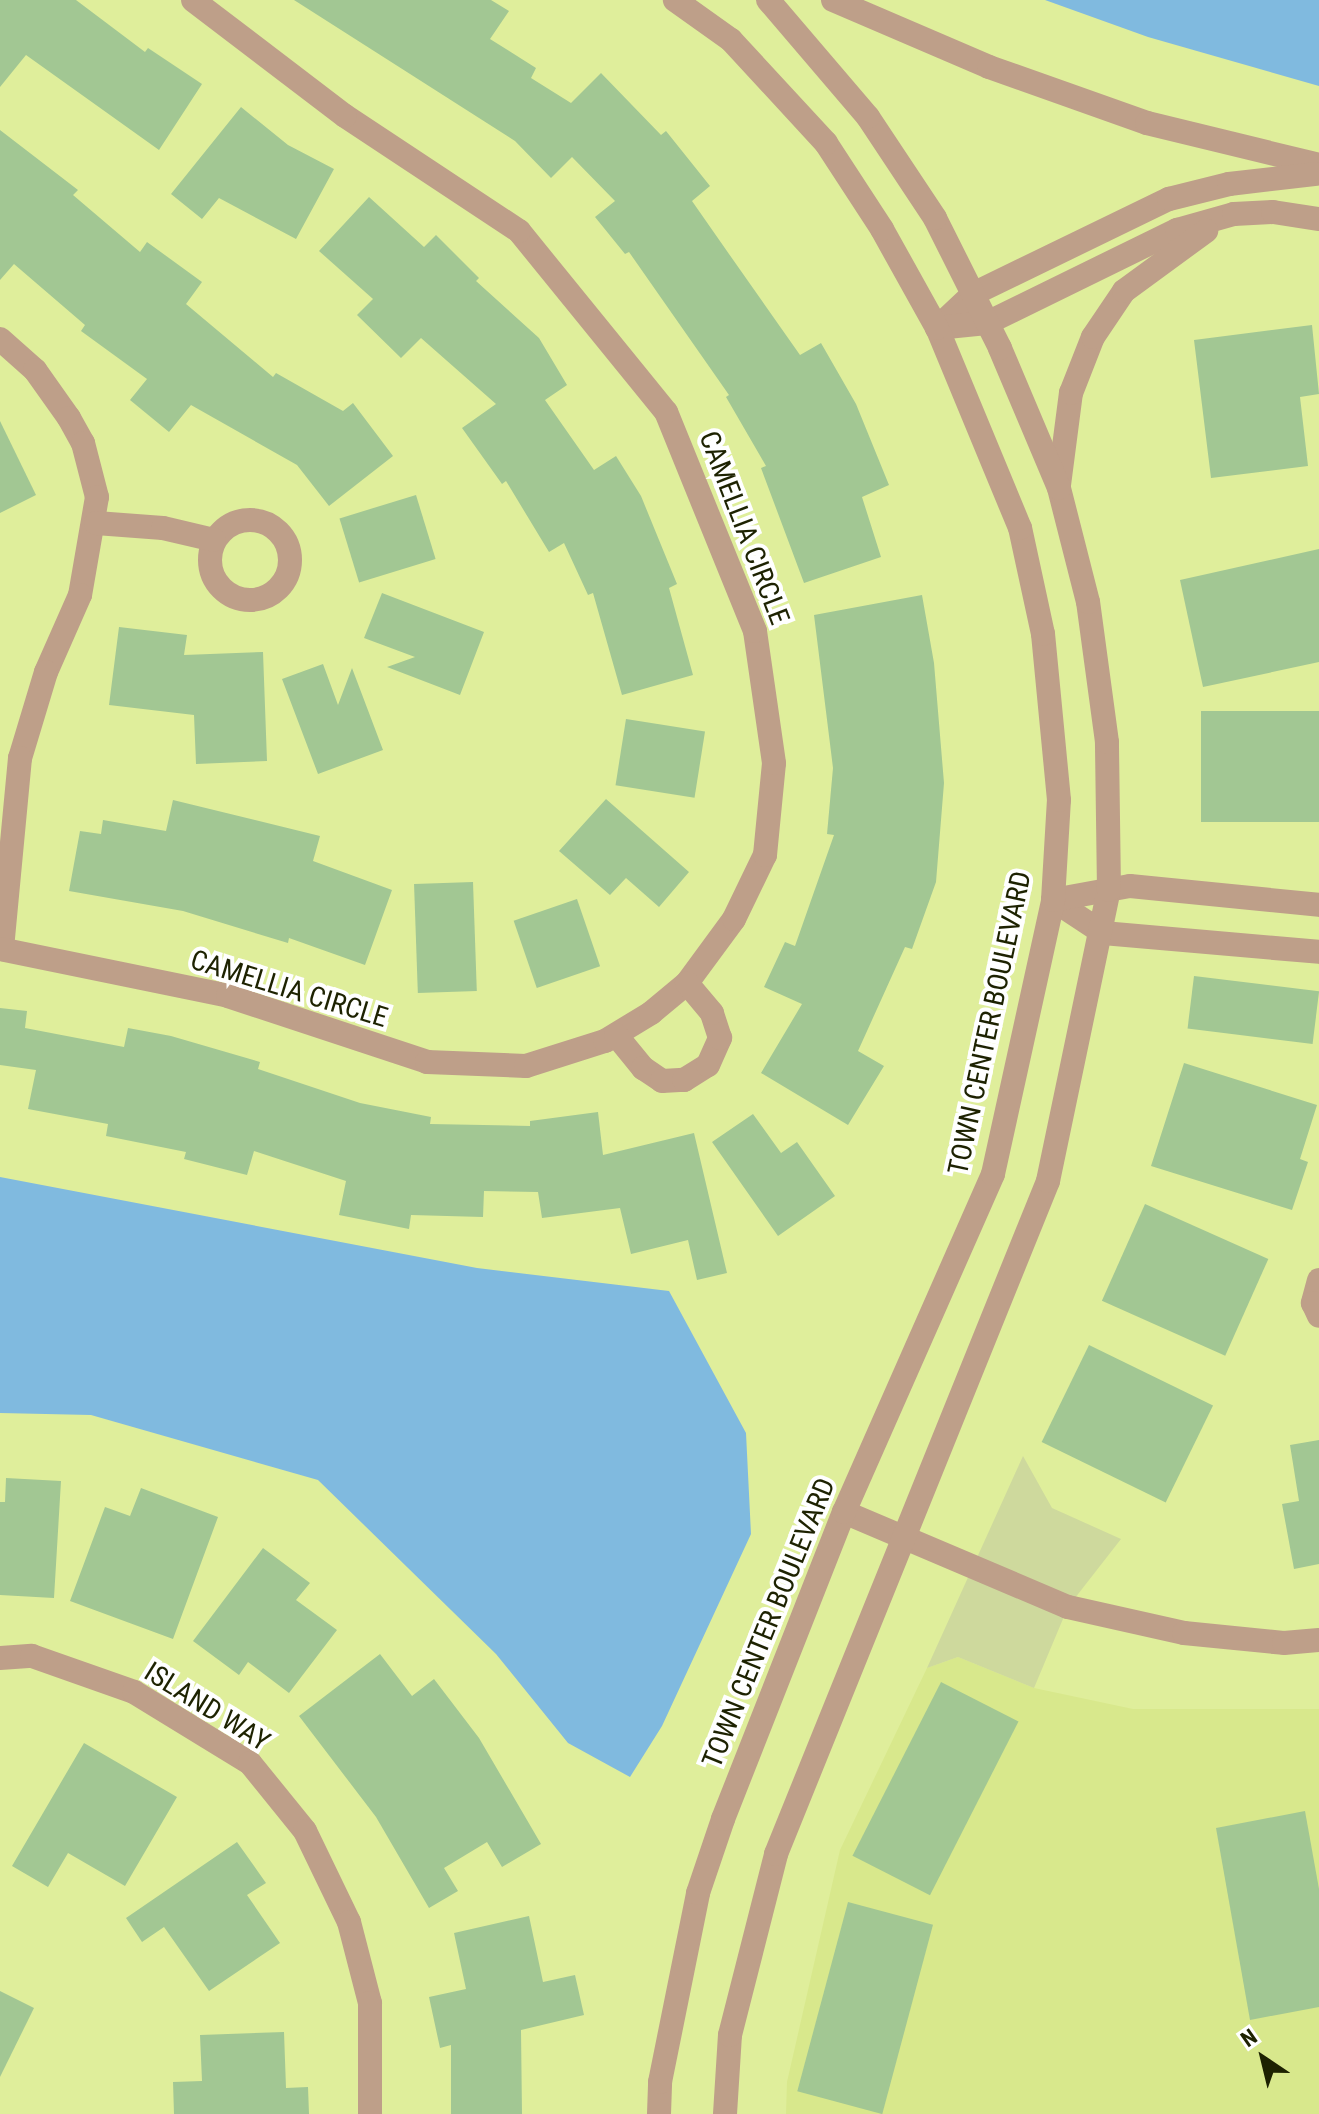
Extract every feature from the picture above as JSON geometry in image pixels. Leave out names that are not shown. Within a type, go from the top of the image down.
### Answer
[{"type":"street","name":"CAMELLIA CIRCLE","points":[[1,949],[228,996],[427,1062],[526,1066],[616,1035],[687,983],[734,919],[765,855],[774,763],[755,631],[666,412],[519,231],[345,116],[193,0]]},
{"type":"street","name":"TOWN CENTER BOULEVARD","points":[[659,2114],[660,2082],[698,1893],[844,1512],[993,1174],[1053,900],[1059,800],[1043,634],[1020,528],[937,328],[882,229],[826,143],[731,40],[675,0]]},
{"type":"street","points":[[725,2114],[730,2035],[776,1854],[906,1539],[1048,1181],[1103,933],[1109,890],[1107,742],[1088,602],[1059,488],[987,323],[935,218],[868,117],[768,0]]},
{"type":"street","points":[[833,0],[989,67],[1147,123],[1319,165]]},
{"type":"street","points":[[937,328],[973,294],[1169,199],[1229,184],[1319,174]]},
{"type":"street","points":[[937,328],[987,323],[1114,257],[1177,230],[1234,214],[1273,212],[1319,219]]},
{"type":"street","points":[[1059,488],[1071,393],[1093,337],[1124,291],[1234,214]]},
{"type":"street","points":[[0,339],[42,379],[83,443],[97,497],[96,523],[80,595],[46,672],[20,758],[1,949]]},
{"type":"street","points":[[96,523],[163,528],[214,540]]},
{"type":"street","points":[[1053,900],[1130,886],[1319,905]]},
{"type":"street","points":[[1053,900],[1103,933],[1319,952]]},
{"type":"street","points":[[616,1035],[643,1068],[662,1081],[684,1080],[708,1065],[720,1038],[712,1013],[687,983]]},
{"type":"street","points":[[1319,1280],[1313,1303],[1319,1316]]},
{"type":"street","points":[[844,1512],[1068,1607],[1184,1633],[1284,1643],[1319,1640]]},
{"type":"street","name":"ISLAND WAY","points":[[0,1658],[32,1656],[134,1692],[250,1763],[305,1831],[349,1922],[370,2003],[370,2114]]},
{"type":"shaded area","points":[[1023,1456],[1052,1508],[1121,1539],[1068,1607],[1034,1688],[958,1657],[927,1668]]},
{"type":"shaded area","points":[[958,1657],[1034,1688],[1133,1709],[1319,1709],[1319,2114],[786,2114],[787,2082],[840,1850],[927,1668]]},
{"type":"water","points":[[1045,0],[1319,0],[1319,86],[1148,37]]},
{"type":"water","points":[[0,1177],[477,1268],[669,1291],[746,1433],[751,1534],[662,1726],[630,1777],[568,1743],[496,1654],[318,1480],[91,1415],[0,1413]]},
{"type":"building","points":[[0,0],[76,0],[145,52],[148,48],[202,84],[159,150],[26,55],[0,87]]},
{"type":"building","points":[[294,0],[491,0],[509,11],[490,39],[536,68],[531,78],[571,103],[601,73],[661,135],[666,131],[710,186],[692,201],[800,355],[821,343],[856,404],[889,485],[862,497],[881,557],[804,583],[761,468],[766,466],[726,397],[729,395],[629,252],[625,254],[595,217],[615,201],[572,157],[551,178],[515,141]]},
{"type":"building","points":[[241,107],[288,145],[334,169],[296,239],[219,198],[202,219],[171,194]]},
{"type":"building","points":[[0,130],[78,190],[73,195],[140,252],[147,242],[202,282],[186,304],[273,377],[276,373],[343,411],[353,403],[393,456],[329,506],[297,465],[191,405],[169,432],[130,400],[147,379],[81,331],[85,325],[14,264],[0,280]]},
{"type":"building","points":[[369,197],[424,247],[436,235],[479,278],[476,281],[539,338],[567,385],[545,400],[594,470],[616,456],[641,496],[677,584],[669,588],[693,675],[622,695],[593,593],[588,595],[564,543],[549,552],[506,481],[502,484],[462,428],[496,404],[421,338],[401,358],[357,315],[373,299],[319,251]]},
{"type":"building","points":[[1312,325],[1319,394],[1300,397],[1308,466],[1211,478],[1194,340]]},
{"type":"building","points":[[0,421],[36,495],[0,513]]},
{"type":"building","points":[[416,495],[436,559],[359,582],[339,518]]},
{"type":"building","points":[[1319,549],[1319,662],[1203,687],[1180,580]]},
{"type":"building","points":[[382,593],[484,632],[460,695],[387,667],[415,657],[364,638]]},
{"type":"building","points":[[922,595],[934,663],[944,783],[936,882],[912,949],[905,947],[858,1051],[884,1066],[848,1125],[761,1073],[802,1004],[764,987],[785,942],[795,946],[834,835],[827,834],[833,768],[814,615]]},
{"type":"building","points":[[119,627],[187,635],[184,655],[263,652],[267,761],[196,764],[194,715],[109,705]]},
{"type":"building","points":[[323,664],[338,705],[352,668],[383,750],[318,774],[282,679]]},
{"type":"building","points":[[1201,711],[1319,711],[1319,822],[1201,822]]},
{"type":"building","points":[[626,719],[705,732],[695,798],[616,785]]},
{"type":"building","points":[[606,799],[689,872],[659,907],[626,878],[610,895],[559,851]]},
{"type":"building","points":[[173,800],[320,836],[313,861],[392,890],[365,965],[289,938],[288,943],[183,911],[69,891],[80,831],[101,834],[103,820],[166,831]]},
{"type":"building","points":[[473,882],[477,991],[418,993],[414,884]]},
{"type":"building","points":[[577,899],[600,966],[537,988],[514,921]]},
{"type":"building","points":[[1194,976],[1319,991],[1313,1044],[1188,1029]]},
{"type":"building","points":[[0,1008],[27,1011],[25,1028],[124,1047],[128,1028],[171,1036],[260,1062],[258,1069],[360,1103],[431,1117],[430,1124],[530,1126],[530,1121],[598,1112],[603,1155],[694,1133],[727,1273],[697,1280],[688,1240],[631,1254],[620,1208],[542,1218],[538,1192],[484,1191],[483,1217],[411,1215],[409,1229],[339,1215],[346,1181],[254,1151],[247,1175],[184,1159],[186,1152],[106,1136],[108,1124],[28,1109],[36,1070],[0,1065]]},
{"type":"building","points":[[1184,1063],[1317,1105],[1300,1159],[1308,1162],[1292,1210],[1151,1166]]},
{"type":"building","points":[[753,1114],[781,1153],[797,1142],[835,1196],[778,1236],[712,1142]]},
{"type":"building","points":[[1145,1204],[1268,1259],[1225,1356],[1102,1301]]},
{"type":"building","points":[[1089,1345],[1213,1405],[1166,1503],[1042,1442]]},
{"type":"building","points":[[1319,1440],[1319,1564],[1294,1569],[1282,1504],[1299,1501],[1290,1445]]},
{"type":"building","points":[[6,1478],[61,1481],[54,1598],[0,1595],[0,1502],[5,1502]]},
{"type":"building","points":[[141,1488],[218,1517],[173,1639],[70,1601],[105,1507],[130,1516]]},
{"type":"building","points":[[263,1548],[310,1583],[296,1600],[337,1630],[289,1693],[248,1662],[239,1675],[193,1641]]},
{"type":"building","points":[[380,1654],[412,1696],[434,1679],[479,1738],[541,1844],[502,1867],[487,1842],[444,1868],[458,1891],[429,1908],[376,1817],[299,1716]]},
{"type":"building","points":[[941,1682],[1019,1721],[930,1895],[852,1856]]},
{"type":"building","points":[[84,1743],[177,1797],[125,1886],[68,1853],[48,1887],[12,1866]]},
{"type":"building","points":[[1305,1811],[1319,1889],[1319,2007],[1250,2020],[1216,1828]]},
{"type":"building","points":[[237,1842],[266,1883],[247,1895],[280,1943],[209,1991],[164,1927],[142,1942],[126,1918]]},
{"type":"building","points":[[848,1902],[933,1925],[882,2114],[797,2091]]},
{"type":"building","points":[[529,1916],[543,1982],[575,1975],[584,2015],[521,2030],[522,2114],[451,2114],[451,2045],[440,2048],[429,1997],[466,1989],[454,1933]]},
{"type":"building","points":[[0,1991],[34,2008],[0,2077]]},
{"type":"building","points":[[284,2032],[286,2088],[308,2087],[309,2114],[174,2114],[173,2082],[202,2081],[200,2035]]}]
